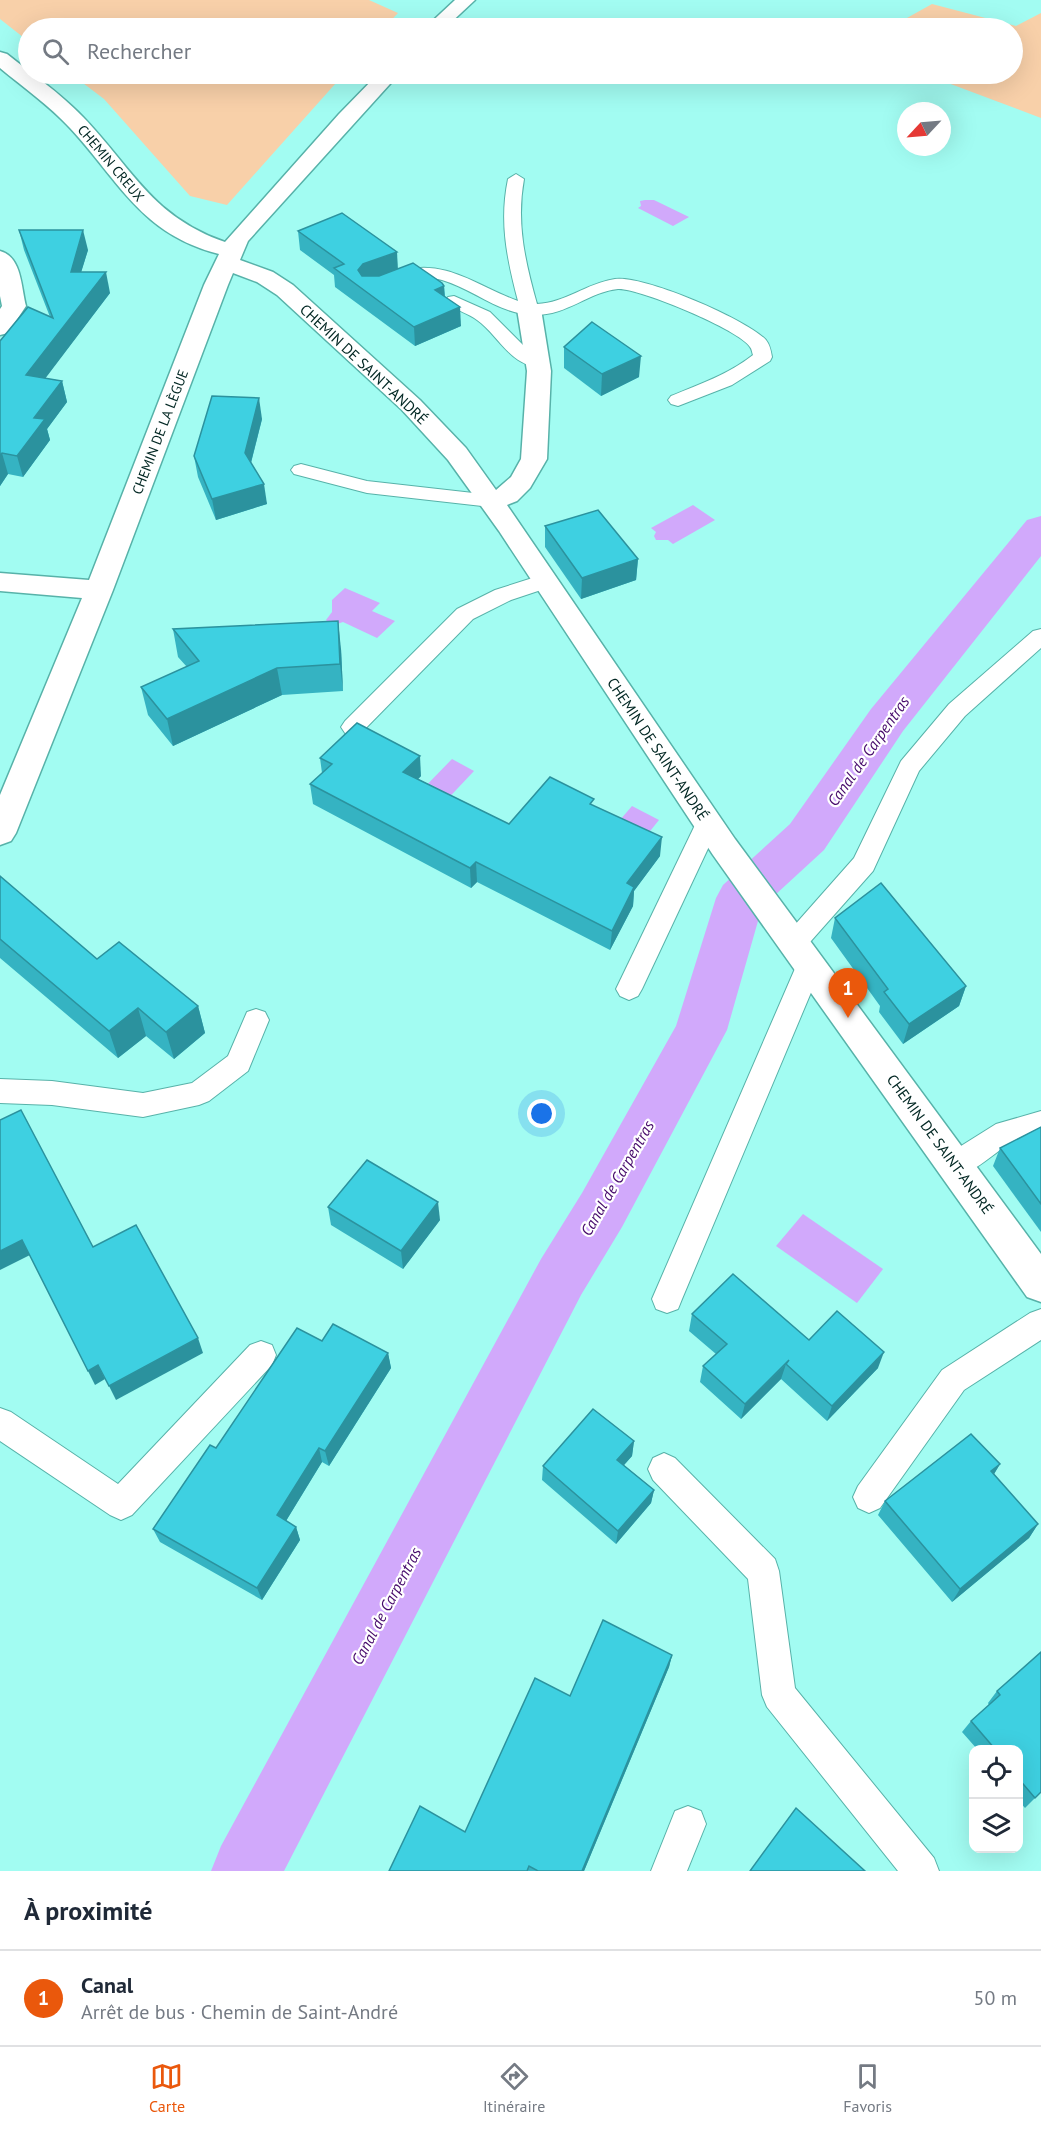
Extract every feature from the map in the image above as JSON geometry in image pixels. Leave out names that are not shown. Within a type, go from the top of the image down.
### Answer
[{"type":"street","points":[[445,18],[464,1]]},
{"type":"street","name":"CHEMIN CREUX","points":[[0,58],[18,73]]},
{"type":"street","name":"CHEMIN CREUX","points":[[31,84],[77,122],[136,195],[163,219],[230,257]]},
{"type":"street","name":"CHEMIN DE LA LÈGUE","points":[[0,833],[238,239],[379,84]]},
{"type":"street","name":"CHEMIN DE SAINT-ANDRÉ","points":[[230,257],[265,277],[293,298],[411,405],[457,454],[716,835],[1041,1285]]},
{"type":"street","points":[[0,258],[4,261],[14,306],[0,328]]},
{"type":"street","points":[[491,501],[508,495],[521,482],[534,459],[538,361],[529,309]]},
{"type":"street","points":[[0,582],[99,590]]},
{"type":"lane","points":[[516,179],[510,205],[510,227],[529,309]]},
{"type":"lane","points":[[380,285],[405,274],[434,272],[462,280],[508,303],[529,309],[567,304],[617,283],[645,287],[746,333],[759,344],[763,357],[750,367],[678,400]]},
{"type":"lane","points":[[454,301],[484,316],[520,353],[538,361]]},
{"type":"lane","points":[[302,470],[367,487],[491,501]]},
{"type":"lane","points":[[352,727],[465,614],[503,595],[545,581]]},
{"type":"lane","points":[[667,1299],[794,943],[864,864],[909,767],[957,710],[1037,646]]},
{"type":"lane","points":[[629,989],[716,835]]},
{"type":"lane","points":[[0,1091],[52,1093],[143,1105],[199,1093],[238,1063],[256,1020]]},
{"type":"lane","points":[[955,1165],[1006,1132],[1041,1123]]},
{"type":"lane","points":[[869,1497],[953,1380],[1041,1323]]},
{"type":"lane","points":[[0,1423],[121,1504],[261,1355]]},
{"type":"lane","points":[[664,1469],[763,1570],[779,1695],[921,1871]]},
{"type":"lane","points":[[669,1871],[688,1824]]},
{"type":"shaded area","points":[[0,0],[369,0],[398,13],[393,18],[18,18],[18,33],[0,19]]},
{"type":"shaded area","points":[[932,4],[985,18],[907,18]]},
{"type":"shaded area","points":[[1041,13],[1041,118],[951,84],[1023,84],[1023,22]]},
{"type":"shaded area","points":[[84,84],[335,84],[227,205],[190,196],[104,99]]},
{"type":"shaded area","points":[[654,200],[689,217],[673,226],[638,208],[641,206],[640,201]]},
{"type":"shaded area","points":[[693,505],[715,520],[673,544],[668,540],[656,540],[654,536],[656,532],[651,528]]},
{"type":"shaded area","points":[[345,588],[380,603],[372,611],[395,621],[377,638],[343,622],[331,626],[326,620],[332,612],[332,600]]},
{"type":"shaded area","points":[[452,759],[474,771],[440,807],[417,795]]},
{"type":"shaded area","points":[[632,806],[659,820],[626,861],[597,847]]},
{"type":"shaded area","points":[[803,1214],[883,1269],[857,1303],[776,1246]]},
{"type":"building","points":[[342,213],[397,252],[363,264],[358,270],[362,276],[379,276],[413,263],[442,283],[444,286],[435,290],[460,307],[414,327],[334,268],[344,264],[298,231]]},
{"type":"building","points":[[19,230],[83,230],[71,272],[106,272],[26,375],[62,381],[34,418],[45,419],[17,456],[2,453],[0,456],[0,341],[28,307],[53,318]]},
{"type":"building","points":[[592,322],[641,356],[602,374],[564,347]]},
{"type":"building","points":[[212,396],[259,398],[245,453],[264,484],[212,499],[194,456]]},
{"type":"building","points":[[598,510],[638,559],[582,578],[545,526]]},
{"type":"building","points":[[338,621],[340,664],[277,668],[167,719],[141,687],[199,661],[173,629]]},
{"type":"building","points":[[357,723],[420,756],[403,772],[509,824],[550,777],[594,799],[590,804],[662,837],[627,883],[634,887],[612,931],[476,862],[470,868],[310,784],[332,764],[320,758]]},
{"type":"building","points":[[0,876],[97,959],[119,942],[198,1006],[166,1032],[138,1008],[109,1031],[0,939]]},
{"type":"building","points":[[881,883],[966,986],[909,1024],[884,992],[888,989],[835,918]]},
{"type":"building","points":[[21,1110],[93,1247],[136,1225],[198,1338],[109,1386],[98,1365],[88,1371],[22,1240],[0,1251],[0,1120]]},
{"type":"building","points":[[1041,1127],[1041,1204],[1000,1148]]},
{"type":"building","points":[[367,1160],[438,1202],[401,1251],[328,1207]]},
{"type":"building","points":[[733,1274],[809,1340],[837,1311],[884,1352],[832,1406],[786,1364],[789,1360],[745,1404],[703,1366],[727,1344],[692,1314]]},
{"type":"building","points":[[333,1324],[388,1353],[325,1451],[319,1448],[277,1515],[296,1527],[257,1588],[153,1529],[210,1445],[216,1448],[297,1328],[322,1341]]},
{"type":"building","points":[[593,1409],[634,1441],[617,1460],[654,1490],[618,1531],[543,1466]]},
{"type":"building","points":[[971,1434],[1000,1464],[991,1471],[1038,1524],[960,1589],[885,1501]]},
{"type":"building","points":[[603,1620],[672,1655],[582,1871],[538,1871],[529,1866],[527,1871],[389,1871],[420,1806],[465,1832],[535,1678],[570,1696]]},
{"type":"building","points":[[1041,1652],[1041,1792],[1035,1798],[1023,1784],[1023,1745],[992,1745],[971,1721],[1000,1695],[997,1691]]},
{"type":"building","points":[[796,1808],[865,1871],[750,1871]]},
{"type":"waterway","name":"Canal de Carpentras","points":[[246,1871],[561,1277],[602,1210],[701,1030],[740,898],[807,837],[887,720],[1041,529]]},
{"type":"place","name":"Canal","points":[[848,1018]]}]
